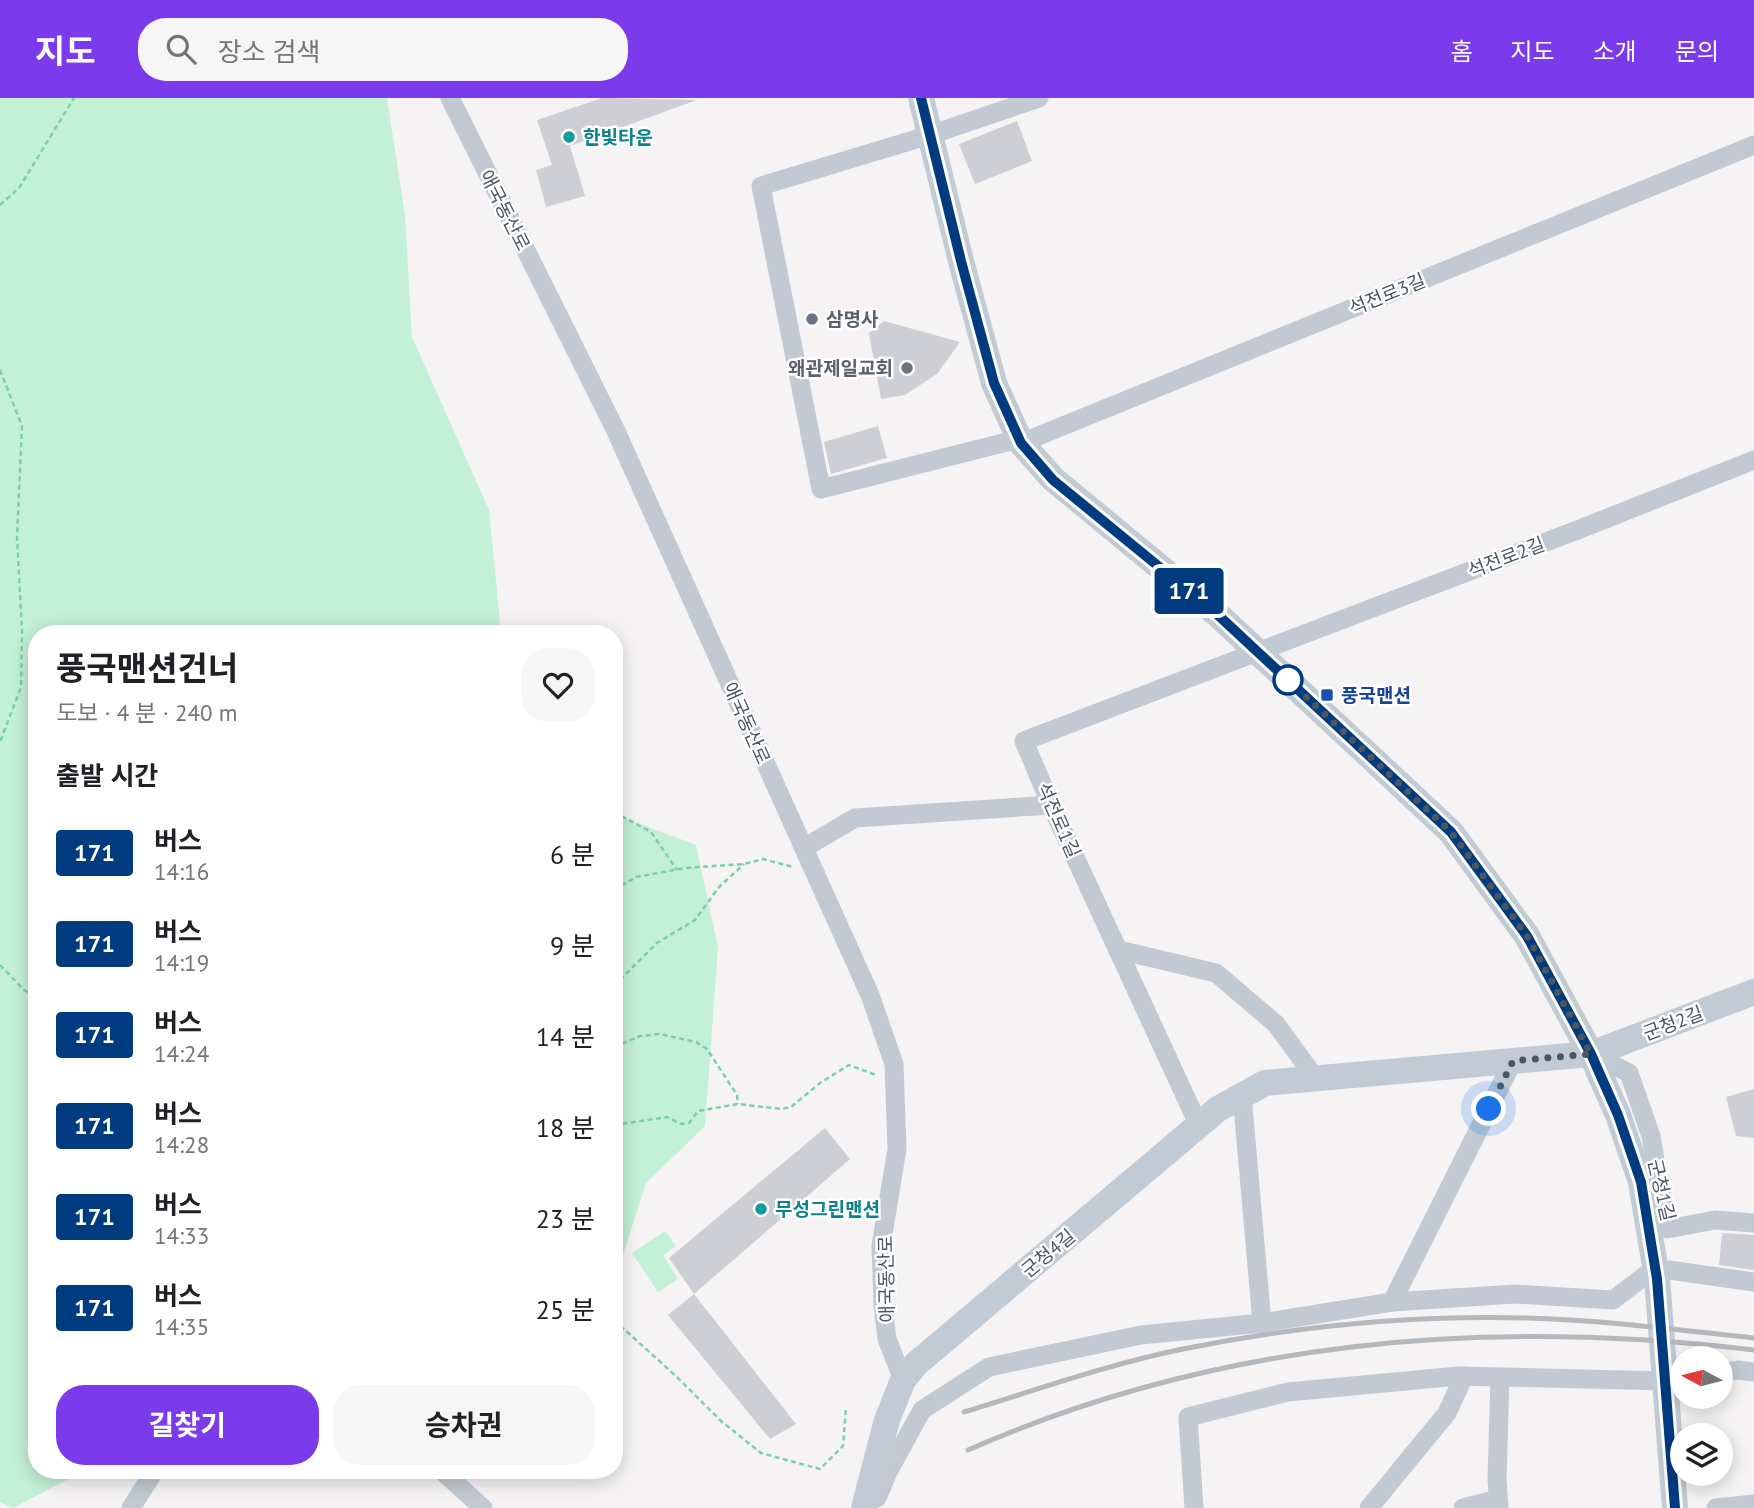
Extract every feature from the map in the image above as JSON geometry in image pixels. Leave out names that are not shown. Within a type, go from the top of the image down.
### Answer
[{"type":"street","name":"애국동산로","points":[[450,98],[615,429],[870,995],[894,1065],[897,1149],[881,1247],[887,1339],[903,1380]]},
{"type":"street","points":[[921,98],[994,383],[1020,441],[1053,480],[1218,615],[1451,832],[1527,936],[1591,1054],[1618,1115],[1641,1182],[1670,1356]]},
{"type":"street","points":[[930,135],[1038,98]]},
{"type":"street","name":"석전로3길","points":[[930,135],[761,186],[821,489],[1020,441],[1754,145]]},
{"type":"street","name":"석전로2길","points":[[1258,652],[1754,460]]},
{"type":"street","name":"석전로1길","points":[[1199,1126],[1024,741],[1258,652]]},
{"type":"street","points":[[807,854],[855,818],[1051,805]]},
{"type":"street","points":[[1119,950],[1216,973],[1276,1024],[1316,1079]]},
{"type":"street","name":"군청2길","points":[[1591,1054],[1754,992]]},
{"type":"street","name":"군청4길","points":[[864,1508],[887,1420],[903,1380],[916,1364],[1218,1109],[1265,1083],[1591,1054]]},
{"type":"street","name":"군청1길","points":[[1591,1054],[1629,1073],[1651,1136],[1667,1229],[1715,1220],[1754,1223]]},
{"type":"street","points":[[1392,1302],[1513,1061]]},
{"type":"street","points":[[1242,1096],[1262,1323]]},
{"type":"street","points":[[872,1508],[888,1472],[922,1410],[989,1367],[1141,1335],[1262,1323],[1392,1302],[1515,1294],[1614,1300],[1655,1268],[1754,1282]]},
{"type":"street","points":[[1733,1371],[1754,1372]]},
{"type":"street","points":[[1194,1508],[1188,1417],[1288,1392],[1465,1376],[1670,1380]]},
{"type":"street","points":[[1369,1508],[1447,1413],[1465,1376]]},
{"type":"street","points":[[1463,1508],[1499,1503],[1500,1377]]},
{"type":"street","points":[[1674,1409],[1675,1508]]},
{"type":"street","points":[[131,1508],[149,1479]]},
{"type":"street","points":[[452,1479],[484,1508]]},
{"type":"street","points":[[1716,1508],[1754,1504]]},
{"type":"path","points":[[0,205],[19,188],[74,98]]},
{"type":"path","points":[[0,370],[22,426],[17,537],[22,632],[21,687],[0,743]]},
{"type":"path","points":[[623,817],[652,832],[677,870]]},
{"type":"path","points":[[623,885],[636,877],[744,864],[763,859],[793,867],[807,854]]},
{"type":"path","points":[[623,977],[657,943],[695,920],[719,887],[744,864]]},
{"type":"path","points":[[0,965],[28,992]]},
{"type":"path","points":[[623,1044],[660,1034],[696,1042],[707,1049],[737,1095],[738,1104]]},
{"type":"path","points":[[623,1123],[667,1118],[681,1124],[689,1123],[698,1111],[738,1104],[782,1109],[791,1107],[820,1083],[849,1065],[895,1084]]},
{"type":"path","points":[[623,1328],[721,1421],[761,1453],[820,1469],[843,1446],[846,1407]]},
{"type":"green space","points":[[0,98],[387,98],[405,216],[412,337],[489,510],[500,625],[28,625],[28,1479],[69,1479],[13,1508],[0,1502]]},
{"type":"green space","points":[[623,817],[696,845],[718,947],[705,1126],[646,1183],[623,1255]]},
{"type":"green space","points":[[665,1231],[676,1246],[663,1255],[678,1279],[658,1292],[632,1253]]},
{"type":"building","name":"한빛타운","points":[[602,98],[697,100],[570,146],[585,196],[546,207],[536,170],[552,165],[537,120]]},
{"type":"building","points":[[1017,121],[1032,161],[975,184],[959,144]]},
{"type":"building","points":[[884,321],[960,342],[937,374],[905,395],[881,399],[869,333]]},
{"type":"building","name":"왜관제일교회","points":[[878,426],[887,458],[831,474],[824,442]]},
{"type":"building","points":[[1754,1089],[1754,1138],[1736,1136],[1726,1097]]},
{"type":"building","name":"무성그린맨션","points":[[825,1128],[850,1159],[694,1294],[669,1258]]},
{"type":"building","points":[[1722,1233],[1754,1235],[1754,1270],[1719,1265]]},
{"type":"building","points":[[694,1294],[796,1424],[770,1439],[668,1315]]},
{"type":"railway","points":[[964,1412],[1155,1355],[1311,1328],[1397,1320],[1526,1318],[1612,1323],[1754,1338]]},
{"type":"railway","points":[[968,1450],[1063,1413],[1159,1383],[1256,1362],[1354,1347],[1453,1339],[1553,1337],[1653,1341],[1754,1350]]},
{"type":"bus line","name":"171","points":[[921,98],[994,383],[1021,443],[1053,480],[1218,615],[1451,832],[1527,936],[1591,1054],[1618,1115],[1641,1182],[1657,1279],[1675,1508]]},
{"type":"place","name":"한빛타운","points":[[569,137]]},
{"type":"place","name":"삼명사","points":[[812,319]]},
{"type":"place","name":"왜관제일교회","points":[[907,368]]},
{"type":"place","name":"풍국맨션","points":[[1327,695]]},
{"type":"place","name":"무성그린맨션","points":[[761,1209]]},
{"type":"route","points":[[1288,680],[1451,832],[1527,936],[1591,1054],[1513,1061],[1489,1109]]}]
